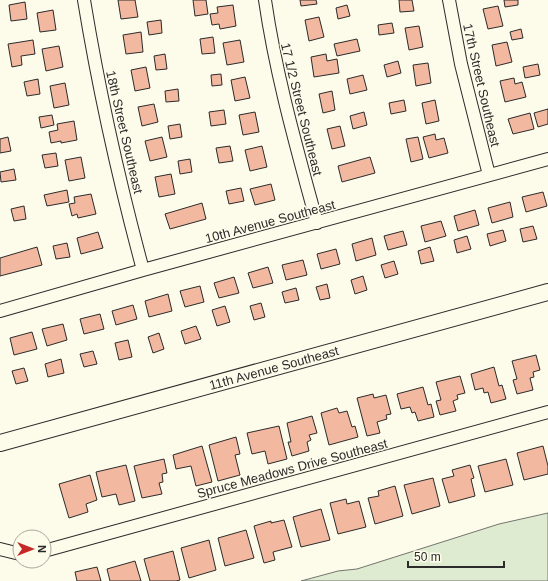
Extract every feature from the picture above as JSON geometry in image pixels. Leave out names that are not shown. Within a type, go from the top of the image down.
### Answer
[{"type":"main road","name":"11th Avenue Southeast","points":[[0,443],[548,292]]},
{"type":"street","name":"18th Street Southeast","points":[[84,0],[95,66],[111,141],[143,270]]},
{"type":"street","name":"17 1/2 Street Southeast","points":[[265,0],[270,32],[290,125],[317,223]]},
{"type":"street","name":"17th Street Southeast","points":[[449,0],[461,64],[489,175]]},
{"type":"street","name":"10th Avenue Southeast","points":[[0,311],[143,270],[548,159]]},
{"type":"street","name":"Spruce Meadows Drive Southeast","points":[[52,549],[548,412]]},
{"type":"street","points":[[0,549],[12,552]]},
{"type":"green space","points":[[548,513],[548,581],[301,581],[338,571],[357,569],[499,524]]},
{"type":"building","points":[[118,0],[135,0],[138,17],[121,19]]},
{"type":"building","points":[[193,0],[206,0],[208,14],[195,16]]},
{"type":"building","points":[[300,0],[316,0],[317,4],[301,6]]},
{"type":"building","points":[[399,0],[412,0],[414,11],[400,12]]},
{"type":"building","points":[[504,0],[518,0],[518,5],[505,7]]},
{"type":"building","points":[[25,2],[27,19],[11,21],[9,5]]},
{"type":"building","points":[[233,5],[236,26],[220,29],[219,24],[212,25],[210,14],[218,13],[217,7]]},
{"type":"building","points":[[347,5],[350,16],[338,19],[336,8]]},
{"type":"building","points":[[498,6],[503,26],[488,29],[483,9]]},
{"type":"building","points":[[53,10],[56,30],[40,32],[37,13]]},
{"type":"building","points":[[319,17],[324,37],[309,41],[305,20]]},
{"type":"building","points":[[161,20],[162,33],[149,35],[147,22]]},
{"type":"building","points":[[392,23],[394,33],[379,35],[378,25]]},
{"type":"building","points":[[419,26],[423,47],[409,50],[405,28]]},
{"type":"building","points":[[521,29],[523,38],[512,40],[510,32]]},
{"type":"building","points":[[141,32],[143,52],[126,54],[123,35]]},
{"type":"building","points":[[213,37],[215,53],[202,54],[200,39]]},
{"type":"building","points":[[357,39],[360,51],[337,56],[334,44]]},
{"type":"building","points":[[33,40],[35,54],[21,56],[22,65],[12,67],[8,44]]},
{"type":"building","points":[[240,40],[244,62],[227,65],[223,43]]},
{"type":"building","points":[[507,42],[512,62],[496,66],[492,45]]},
{"type":"building","points":[[59,46],[63,67],[46,71],[42,49]]},
{"type":"building","points":[[165,54],[167,69],[156,70],[154,56]]},
{"type":"building","points":[[326,54],[327,61],[337,59],[339,73],[314,77],[311,57]]},
{"type":"building","points":[[398,61],[401,73],[387,77],[384,65]]},
{"type":"building","points":[[428,63],[431,83],[416,86],[413,65]]},
{"type":"building","points":[[538,64],[540,75],[525,78],[523,67]]},
{"type":"building","points":[[146,67],[150,88],[135,91],[131,70]]},
{"type":"building","points":[[221,74],[222,85],[212,86],[211,75]]},
{"type":"building","points":[[363,75],[367,90],[350,94],[347,79]]},
{"type":"building","points":[[245,77],[250,98],[235,101],[231,80]]},
{"type":"building","points":[[514,78],[515,84],[522,82],[526,97],[505,102],[500,81]]},
{"type":"building","points":[[38,79],[40,94],[27,96],[24,82]]},
{"type":"building","points":[[65,83],[69,105],[54,108],[50,86]]},
{"type":"building","points":[[178,89],[179,101],[166,102],[165,91]]},
{"type":"building","points":[[332,91],[335,110],[323,113],[319,94]]},
{"type":"building","points":[[404,100],[406,111],[391,114],[389,103]]},
{"type":"building","points":[[435,100],[439,121],[426,124],[422,103]]},
{"type":"building","points":[[154,104],[158,122],[142,126],[138,107]]},
{"type":"building","points":[[548,109],[548,124],[538,127],[534,113]]},
{"type":"building","points":[[224,110],[226,124],[211,126],[209,112]]},
{"type":"building","points":[[255,112],[259,132],[243,135],[239,115]]},
{"type":"building","points":[[364,112],[367,125],[353,129],[350,116]]},
{"type":"building","points":[[530,113],[534,129],[513,134],[508,119]]},
{"type":"building","points":[[52,115],[54,125],[41,128],[39,117]]},
{"type":"building","points":[[74,121],[77,140],[51,143],[49,132],[58,130],[57,124]]},
{"type":"building","points":[[180,124],[182,137],[170,139],[168,126]]},
{"type":"building","points":[[340,126],[345,146],[332,149],[327,129]]},
{"type":"building","points":[[435,134],[436,140],[444,138],[448,153],[429,158],[423,137]]},
{"type":"building","points":[[8,137],[11,151],[0,153],[0,139]]},
{"type":"building","points":[[162,137],[167,157],[150,161],[145,141]]},
{"type":"building","points":[[418,137],[423,159],[411,162],[406,139]]},
{"type":"building","points":[[230,146],[233,161],[219,163],[216,148]]},
{"type":"building","points":[[262,146],[267,167],[250,171],[245,150]]},
{"type":"building","points":[[56,153],[58,166],[45,168],[42,155]]},
{"type":"building","points":[[81,157],[85,178],[69,181],[65,160]]},
{"type":"building","points":[[370,157],[375,173],[342,182],[338,166]]},
{"type":"building","points":[[190,159],[192,172],[180,174],[178,161]]},
{"type":"building","points":[[14,169],[16,180],[1,182],[0,172]]},
{"type":"building","points":[[171,174],[175,194],[159,197],[155,177]]},
{"type":"building","points":[[271,184],[275,200],[255,205],[250,189]]},
{"type":"building","points":[[241,188],[244,201],[229,204],[226,191]]},
{"type":"building","points":[[67,190],[69,202],[47,206],[44,195]]},
{"type":"building","points":[[543,192],[547,206],[526,212],[522,197]]},
{"type":"building","points":[[91,194],[96,214],[78,218],[77,214],[72,216],[69,204],[75,203],[74,197]]},
{"type":"building","points":[[510,202],[513,217],[492,223],[488,208]]},
{"type":"building","points":[[202,203],[206,219],[170,229],[165,214]]},
{"type":"building","points":[[24,206],[26,219],[14,221],[11,209]]},
{"type":"building","points":[[475,210],[479,225],[458,231],[454,216]]},
{"type":"building","points":[[441,221],[446,236],[425,242],[421,226]]},
{"type":"building","points":[[533,226],[537,239],[523,242],[520,229]]},
{"type":"building","points":[[503,230],[506,241],[490,246],[487,234]]},
{"type":"building","points":[[403,231],[407,245],[388,250],[384,236]]},
{"type":"building","points":[[98,232],[103,248],[81,254],[77,238]]},
{"type":"building","points":[[467,236],[471,249],[457,253],[454,240]]},
{"type":"building","points":[[372,238],[376,255],[356,261],[352,244]]},
{"type":"building","points":[[67,243],[70,257],[56,259],[53,246]]},
{"type":"building","points":[[37,247],[42,265],[0,276],[0,258]]},
{"type":"building","points":[[430,247],[434,261],[421,264],[418,251]]},
{"type":"building","points":[[336,249],[340,264],[321,269],[317,254]]},
{"type":"building","points":[[303,260],[307,275],[286,280],[282,265]]},
{"type":"building","points":[[394,261],[398,274],[385,278],[381,265]]},
{"type":"building","points":[[268,267],[273,283],[253,288],[248,273]]},
{"type":"building","points":[[363,276],[367,290],[355,294],[351,280]]},
{"type":"building","points":[[234,277],[239,293],[219,298],[214,283]]},
{"type":"building","points":[[327,284],[330,298],[320,300],[316,287]]},
{"type":"building","points":[[200,286],[204,302],[185,307],[180,291]]},
{"type":"building","points":[[296,288],[299,300],[285,303],[282,292]]},
{"type":"building","points":[[168,294],[172,311],[149,317],[145,301]]},
{"type":"building","points":[[261,303],[265,317],[254,320],[250,306]]},
{"type":"building","points":[[133,305],[137,319],[116,325],[112,311]]},
{"type":"building","points":[[225,306],[230,322],[217,326],[212,310]]},
{"type":"building","points":[[100,314],[104,329],[84,334],[80,319]]},
{"type":"building","points":[[63,324],[67,340],[47,346],[42,329]]},
{"type":"building","points":[[196,326],[201,339],[185,344],[181,331]]},
{"type":"building","points":[[32,332],[37,349],[14,355],[10,338]]},
{"type":"building","points":[[159,333],[164,349],[153,353],[148,337]]},
{"type":"building","points":[[128,340],[132,357],[119,360],[115,343]]},
{"type":"building","points":[[93,351],[97,364],[84,367],[80,354]]},
{"type":"building","points":[[536,355],[540,370],[533,372],[534,377],[530,378],[533,390],[517,394],[513,380],[517,379],[512,361]]},
{"type":"building","points":[[61,359],[64,373],[48,377],[45,364]]},
{"type":"building","points":[[494,367],[499,386],[502,385],[506,399],[491,403],[488,392],[484,393],[483,388],[475,390],[471,374]]},
{"type":"building","points":[[24,368],[28,381],[16,384],[12,371]]},
{"type":"building","points":[[460,376],[465,393],[457,395],[458,399],[453,401],[456,411],[440,415],[436,401],[441,400],[436,382]]},
{"type":"building","points":[[423,387],[428,405],[431,404],[434,417],[418,421],[415,412],[412,413],[410,407],[401,409],[397,394]]},
{"type":"building","points":[[373,394],[374,398],[386,395],[391,414],[386,415],[387,419],[377,422],[380,433],[367,436],[357,398]]},
{"type":"building","points":[[337,408],[339,413],[347,411],[352,427],[355,426],[358,437],[329,445],[321,413]]},
{"type":"building","points":[[312,416],[317,433],[309,435],[311,440],[307,442],[309,451],[292,456],[288,442],[291,442],[287,423]]},
{"type":"building","points":[[279,426],[287,459],[268,464],[265,451],[252,454],[247,433]]},
{"type":"building","points":[[236,437],[240,454],[235,455],[240,475],[218,481],[209,445]]},
{"type":"building","points":[[202,446],[212,482],[196,486],[191,466],[176,469],[173,455]]},
{"type":"building","points":[[543,446],[548,466],[548,474],[524,480],[517,453]]},
{"type":"building","points":[[164,459],[167,473],[162,474],[163,482],[159,483],[162,494],[142,498],[134,466]]},
{"type":"building","points":[[506,459],[513,485],[485,492],[478,466]]},
{"type":"building","points":[[126,465],[135,501],[119,505],[116,494],[102,497],[96,472]]},
{"type":"building","points":[[470,465],[474,478],[471,479],[475,496],[449,503],[442,479],[454,476],[452,470]]},
{"type":"building","points":[[90,475],[97,500],[86,504],[88,512],[69,518],[59,484]]},
{"type":"building","points":[[433,478],[440,506],[412,514],[404,485]]},
{"type":"building","points":[[395,486],[403,516],[375,524],[368,498],[379,496],[378,491]]},
{"type":"building","points":[[346,499],[347,504],[359,501],[366,527],[338,534],[330,503]]},
{"type":"building","points":[[321,509],[330,540],[301,547],[293,517]]},
{"type":"building","points":[[284,520],[292,547],[273,552],[275,560],[264,563],[254,526],[271,521],[271,523]]},
{"type":"building","points":[[246,530],[254,558],[225,566],[218,538]]},
{"type":"building","points":[[209,540],[216,570],[189,578],[181,548]]},
{"type":"building","points":[[173,551],[180,580],[150,581],[144,559]]},
{"type":"building","points":[[135,561],[141,581],[110,581],[107,569]]},
{"type":"building","points":[[97,567],[101,581],[77,581],[75,572]]}]
